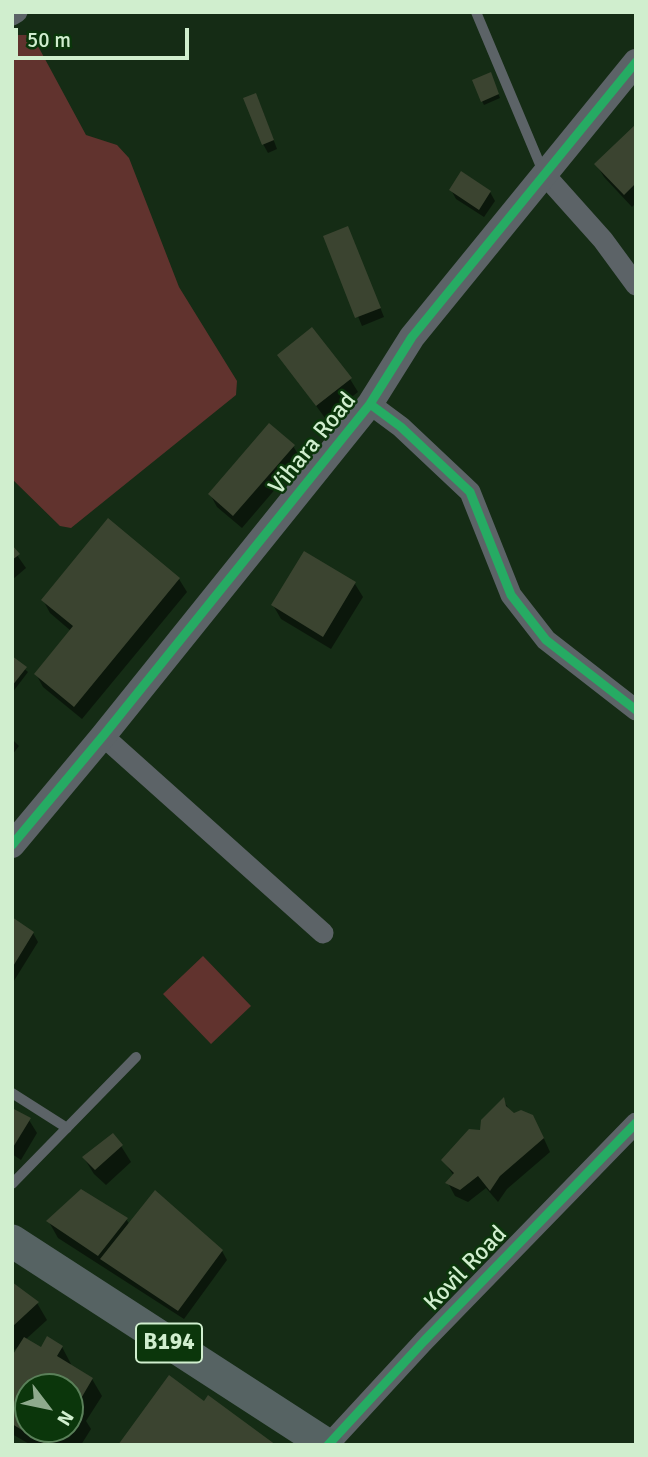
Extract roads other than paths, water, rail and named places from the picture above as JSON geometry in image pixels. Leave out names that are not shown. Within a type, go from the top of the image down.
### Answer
[{"type":"main road","name":"B194","points":[[12,1241],[327,1445]]},
{"type":"street","points":[[12,15],[17,12]]},
{"type":"street","name":"Vihara Road","points":[[12,845],[370,404],[412,337],[636,62]]},
{"type":"street","points":[[544,174],[604,240],[636,285]]},
{"type":"street","points":[[370,404],[401,427],[470,492],[511,595],[546,640],[636,710]]},
{"type":"street","points":[[103,736],[323,933]]},
{"type":"street","name":"Kovil Road","points":[[327,1445],[636,1123]]},
{"type":"lane","points":[[476,12],[544,174]]},
{"type":"lane","points":[[12,1184],[136,1057]]},
{"type":"lane","points":[[12,1093],[67,1128]]}]
